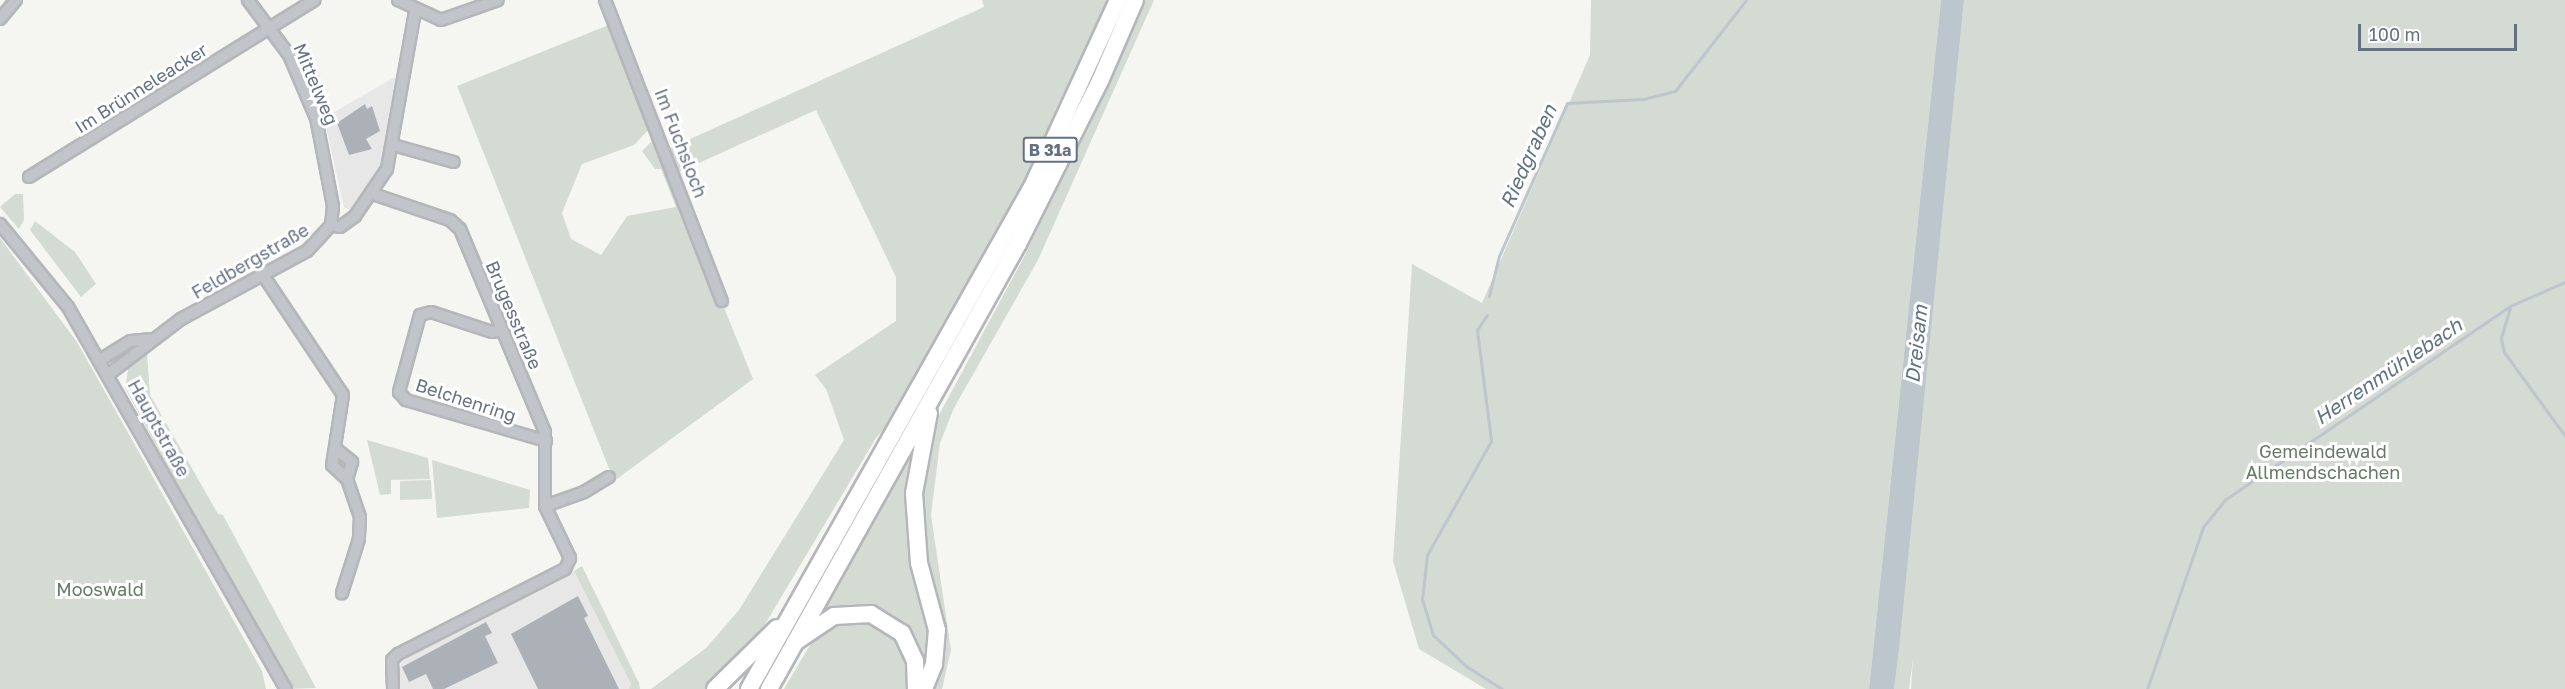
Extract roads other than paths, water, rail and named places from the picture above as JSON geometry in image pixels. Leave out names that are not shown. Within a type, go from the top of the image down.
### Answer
[{"type":"highway","name":"B 31a","points":[[749,689],[784,621],[1032,187],[1118,0]]},
{"type":"highway","name":"B 31a","points":[[769,689],[1059,166],[1135,0]]},
{"type":"highway","points":[[924,689],[934,664],[937,630],[919,563],[914,493],[931,400]]},
{"type":"highway","points":[[792,644],[834,616],[871,614],[902,633],[915,661],[916,689]]},
{"type":"highway","points":[[715,689],[784,621]]},
{"type":"street","points":[[0,19],[16,0]]},
{"type":"street","name":"Mittelweg","points":[[248,0],[289,55],[316,118],[333,206],[331,225]]},
{"type":"street","points":[[270,27],[315,0]]},
{"type":"street","points":[[398,0],[415,12],[441,20],[498,0]]},
{"type":"street","name":"Im Fuchsloch","points":[[605,0],[722,300]]},
{"type":"street","name":"Feldbergstraße","points":[[109,374],[149,339],[318,243],[331,225],[340,227],[352,219],[373,194],[393,145],[415,12]]},
{"type":"street","name":"Im Brünneleacker","points":[[29,177],[270,27]]},
{"type":"street","points":[[393,145],[454,162]]},
{"type":"street","name":"Brugesstraße","points":[[373,194],[450,220],[460,229],[546,441],[545,506],[570,558],[565,568],[398,654],[390,669],[393,689]]},
{"type":"street","name":"Hauptstraße","points":[[0,224],[68,307],[109,374],[267,662],[278,689]]},
{"type":"street","points":[[263,275],[344,395],[332,465],[347,479],[360,517],[359,539],[342,593]]},
{"type":"street","name":"Belchenring","points":[[501,330],[492,332],[431,312],[420,315],[399,392],[406,400],[546,441]]},
{"type":"street","name":"Feldbergstraße","points":[[100,360],[131,341],[149,339]]},
{"type":"street","points":[[336,449],[352,462],[347,479]]},
{"type":"street","points":[[545,506],[584,492],[609,477]]},
{"type":"street","name":"Hauptstraße","points":[[267,662],[286,689]]},
{"type":"water","name":"Dreisam","points":[[1941,0],[1964,0],[1899,649],[1894,689],[1869,689]]},
{"type":"waterway","name":"Riedgraben","points":[[1489,296],[1499,256],[1567,103],[1643,99],[1675,91],[1746,0]]},
{"type":"waterway","name":"Herrenmühlebach","points":[[2147,689],[2203,527],[2226,499],[2510,306],[2565,282]]},
{"type":"waterway","points":[[2510,307],[2501,339],[2504,352],[2565,436]]},
{"type":"waterway","name":"Riedgraben","points":[[1487,315],[1477,330],[1491,441],[1427,555],[1422,599],[1433,635],[1466,666],[1502,689]]},
{"type":"park label","name":"Gemeindewald Allmendschachen","points":[[2323,462]]},
{"type":"park label","name":"Mooswald","points":[[100,589]]}]
